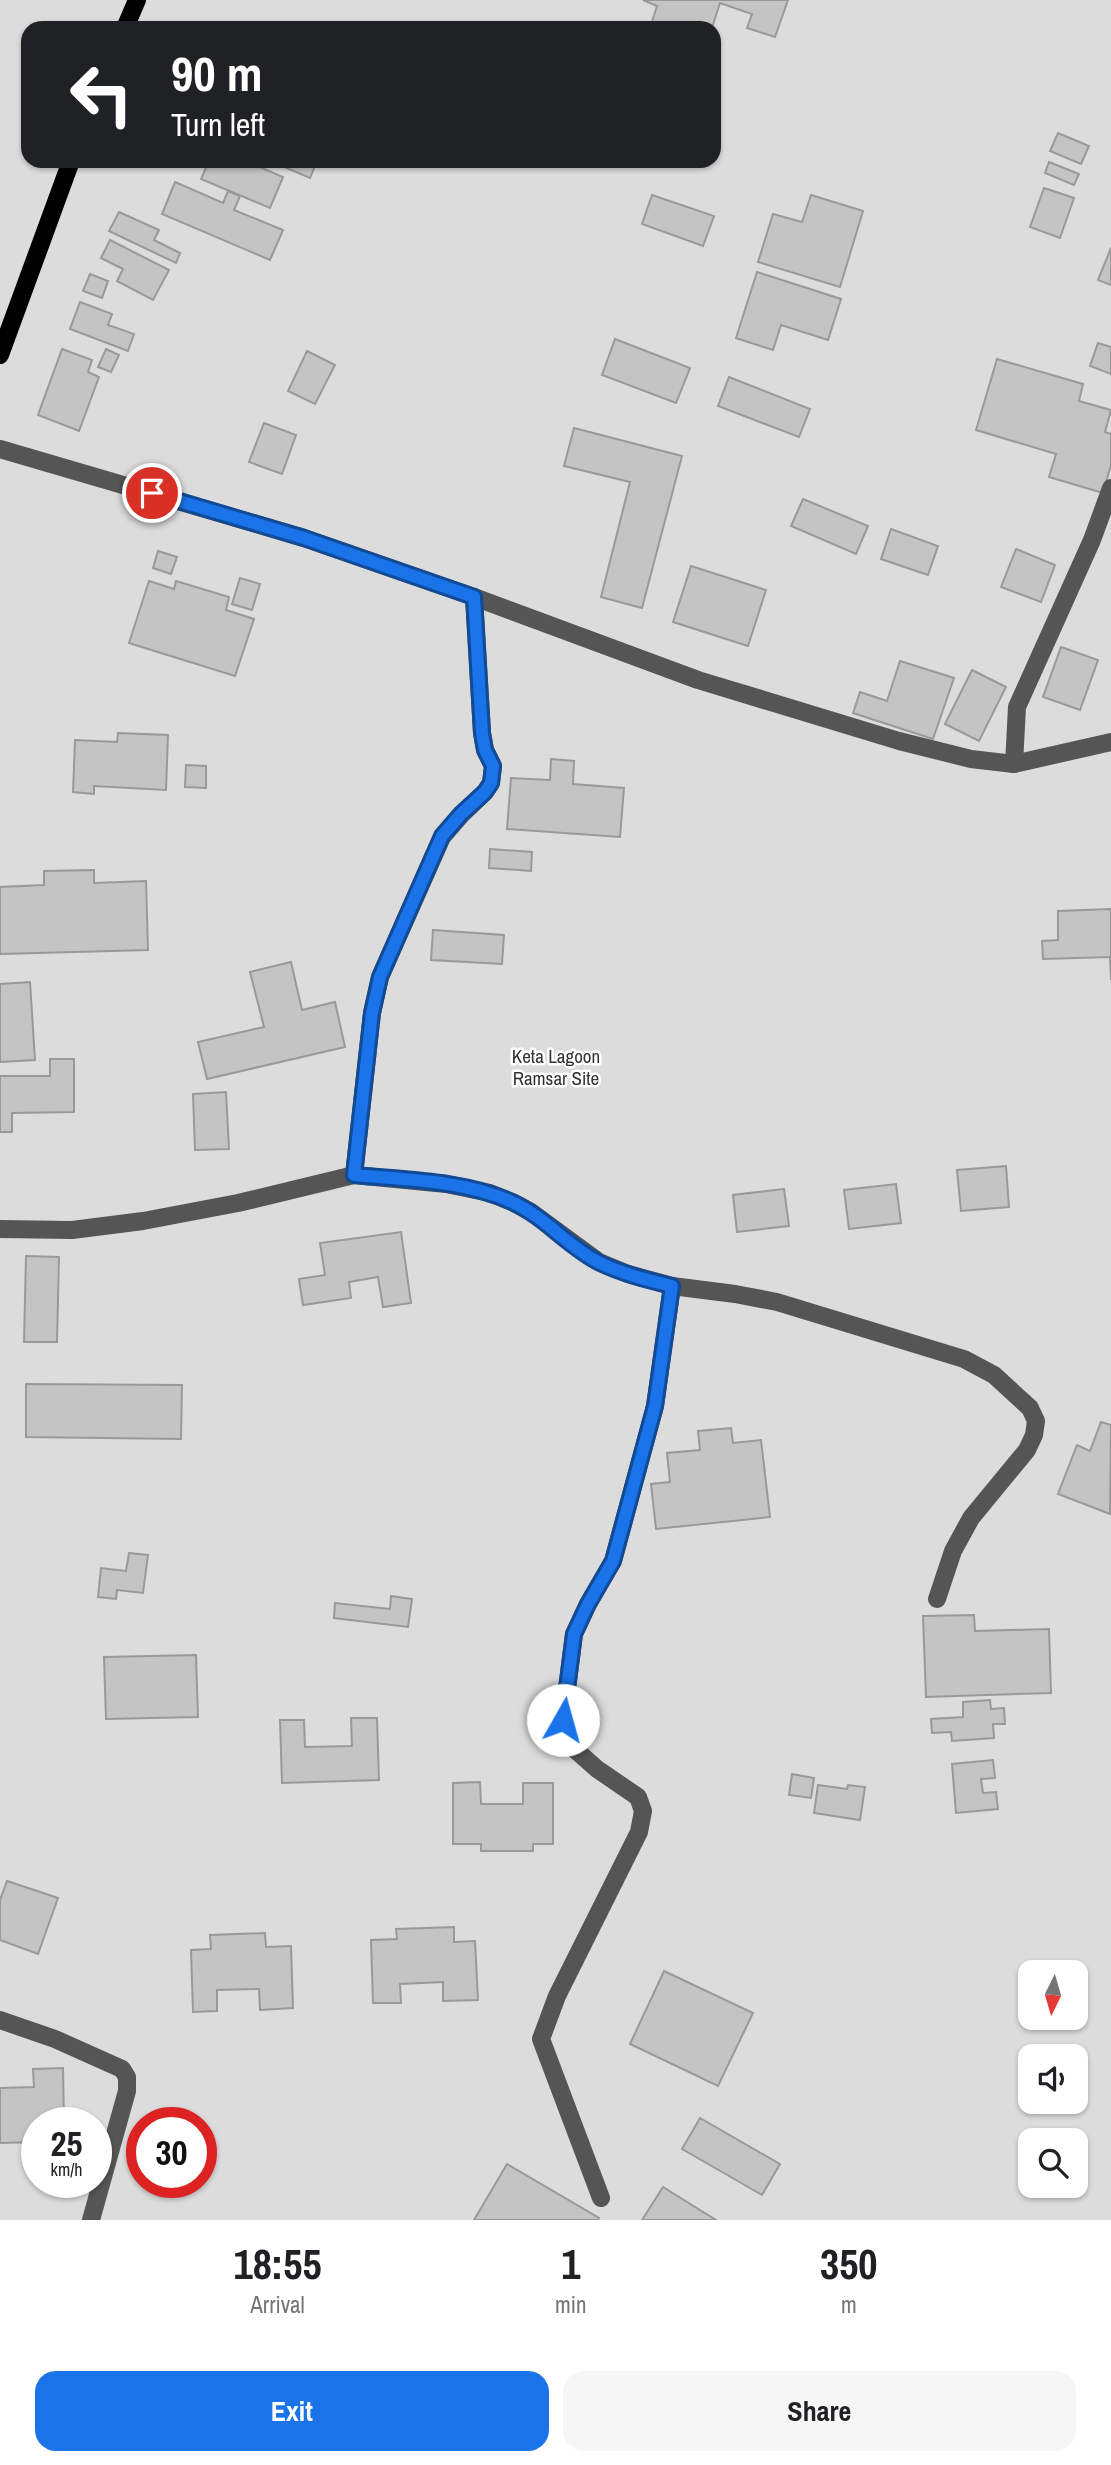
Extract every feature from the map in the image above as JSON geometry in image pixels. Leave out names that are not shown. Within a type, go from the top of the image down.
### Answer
[{"type":"main road","points":[[128,21],[137,0]]},
{"type":"main road","points":[[0,355],[68,168]]},
{"type":"street","points":[[0,449],[304,538],[474,597],[698,680],[899,741],[971,758],[1014,764],[1111,742]]},
{"type":"street","points":[[1014,764],[1017,708],[1092,540],[1111,488]]},
{"type":"street","points":[[354,1175],[372,1013],[380,977],[442,836],[491,783],[493,766],[485,750],[482,733],[474,597]]},
{"type":"street","points":[[0,1229],[72,1230],[143,1222],[354,1175],[446,1184],[489,1193],[531,1212],[599,1262],[628,1274],[672,1286],[777,1302],[964,1359],[994,1375],[1030,1408],[1036,1421],[1034,1436],[1027,1450],[971,1518],[953,1551],[937,1598]]},
{"type":"street","points":[[601,2199],[541,2039],[557,1996],[639,1832],[643,1811],[638,1797],[597,1769],[570,1745],[563,1720],[574,1634],[613,1561],[655,1406],[672,1286]]},
{"type":"street","points":[[0,2020],[55,2039],[122,2069],[127,2077],[127,2091],[91,2220]]},
{"type":"green space","name":"Keta Lagoon Ramsar Site","points":[[0,0],[1111,0],[1111,2220],[0,2220]]},
{"type":"building","points":[[643,0],[788,0],[775,37],[747,28],[752,14],[720,3],[714,21],[652,21],[657,6]]},
{"type":"building","points":[[1058,133],[1089,146],[1081,164],[1050,151]]},
{"type":"building","points":[[1049,162],[1079,174],[1074,185],[1045,173]]},
{"type":"building","points":[[206,168],[262,168],[283,177],[270,208],[201,179]]},
{"type":"building","points":[[286,168],[314,168],[310,178]]},
{"type":"building","points":[[175,182],[223,203],[228,191],[240,196],[234,210],[283,230],[270,260],[162,214]]},
{"type":"building","points":[[1044,188],[1074,198],[1060,238],[1030,227]]},
{"type":"building","points":[[652,195],[714,216],[703,246],[642,224]]},
{"type":"building","points":[[811,195],[863,211],[840,287],[758,262],[773,214],[802,222]]},
{"type":"building","points":[[119,212],[159,230],[154,240],[180,253],[176,263],[109,231]]},
{"type":"building","points":[[110,240],[169,270],[153,300],[117,281],[123,269],[101,258]]},
{"type":"building","points":[[1111,248],[1111,285],[1098,280]]},
{"type":"building","points":[[757,272],[841,299],[828,340],[781,325],[773,350],[736,338]]},
{"type":"building","points":[[90,274],[108,281],[102,298],[83,291]]},
{"type":"building","points":[[80,302],[112,314],[108,325],[134,334],[128,351],[70,329]]},
{"type":"building","points":[[615,339],[690,368],[676,403],[602,375]]},
{"type":"building","points":[[1098,343],[1111,347],[1111,374],[1090,366]]},
{"type":"building","points":[[62,349],[92,360],[88,372],[99,377],[79,431],[38,415]]},
{"type":"building","points":[[106,349],[119,355],[111,372],[98,367]]},
{"type":"building","points":[[307,351],[335,365],[315,404],[288,391]]},
{"type":"building","points":[[997,359],[1083,384],[1079,401],[1111,410],[1105,432],[1111,434],[1111,465],[1103,493],[1049,477],[1056,454],[976,430]]},
{"type":"building","points":[[729,377],[810,409],[799,437],[718,406]]},
{"type":"building","points":[[264,423],[296,435],[282,474],[249,462]]},
{"type":"building","points":[[574,428],[682,456],[642,608],[601,597],[630,482],[564,466]]},
{"type":"building","points":[[803,499],[868,526],[856,554],[791,526]]},
{"type":"building","points":[[891,529],[938,546],[928,575],[881,559]]},
{"type":"building","points":[[1016,549],[1055,565],[1041,602],[1001,587]]},
{"type":"building","points":[[158,551],[177,557],[171,574],[153,568]]},
{"type":"building","points":[[691,566],[766,590],[748,646],[673,622]]},
{"type":"building","points":[[240,578],[260,584],[252,610],[232,604]]},
{"type":"building","points":[[149,581],[174,589],[176,581],[229,597],[226,610],[254,619],[235,676],[129,643]]},
{"type":"building","points":[[1061,647],[1098,660],[1080,710],[1043,697]]},
{"type":"building","points":[[900,661],[954,678],[933,739],[853,713],[860,692],[887,701]]},
{"type":"building","points":[[972,670],[1006,687],[979,741],[945,724]]},
{"type":"building","points":[[118,733],[168,735],[166,790],[94,786],[94,794],[73,792],[75,740],[117,742]]},
{"type":"building","points":[[551,759],[574,761],[573,784],[624,788],[620,837],[507,829],[511,778],[550,780]]},
{"type":"building","points":[[186,765],[206,766],[206,788],[185,787]]},
{"type":"building","points":[[490,849],[532,852],[531,871],[489,868]]},
{"type":"building","points":[[94,870],[94,883],[146,881],[148,950],[0,954],[0,887],[44,885],[44,871]]},
{"type":"building","points":[[1111,909],[1111,980],[1110,957],[1043,959],[1042,941],[1058,940],[1058,911]]},
{"type":"building","points":[[433,930],[504,935],[502,964],[431,960]]},
{"type":"building","points":[[291,962],[302,1010],[335,1002],[345,1047],[207,1079],[198,1042],[264,1027],[250,972]]},
{"type":"building","points":[[30,982],[35,1060],[0,1062],[0,984]]},
{"type":"building","points":[[50,1059],[74,1059],[74,1112],[12,1113],[12,1132],[0,1132],[0,1076],[50,1076]]},
{"type":"building","points":[[226,1092],[229,1149],[195,1150],[193,1094]]},
{"type":"building","points":[[1006,1166],[1009,1207],[961,1211],[957,1170]]},
{"type":"building","points":[[896,1184],[901,1223],[849,1229],[844,1190]]},
{"type":"building","points":[[784,1189],[789,1226],[737,1232],[733,1195]]},
{"type":"building","points":[[401,1232],[411,1303],[383,1307],[378,1277],[349,1282],[351,1298],[303,1305],[299,1279],[325,1275],[320,1243]]},
{"type":"building","points":[[26,1256],[59,1257],[57,1342],[24,1342]]},
{"type":"building","points":[[26,1384],[182,1385],[181,1439],[26,1437]]},
{"type":"building","points":[[1101,1422],[1111,1425],[1110,1514],[1058,1494],[1077,1445],[1090,1451]]},
{"type":"building","points":[[731,1428],[733,1443],[761,1440],[770,1517],[656,1529],[651,1484],[670,1482],[667,1453],[700,1450],[698,1431]]},
{"type":"building","points":[[129,1553],[148,1555],[143,1593],[117,1590],[116,1599],[98,1597],[101,1568],[126,1571]]},
{"type":"building","points":[[391,1596],[412,1599],[408,1627],[334,1618],[335,1603],[390,1609]]},
{"type":"building","points":[[974,1615],[975,1631],[1049,1629],[1051,1693],[926,1697],[923,1616]]},
{"type":"building","points":[[196,1655],[198,1717],[106,1719],[104,1657]]},
{"type":"building","points":[[990,1700],[991,1709],[1004,1708],[1005,1724],[993,1724],[994,1738],[952,1741],[951,1732],[932,1733],[931,1719],[963,1717],[963,1702]]},
{"type":"building","points":[[351,1718],[377,1718],[379,1780],[282,1783],[280,1720],[304,1720],[305,1747],[352,1746]]},
{"type":"building","points":[[993,1760],[995,1778],[981,1779],[983,1793],[996,1792],[998,1809],[956,1813],[952,1764]]},
{"type":"building","points":[[792,1774],[814,1778],[811,1798],[789,1795]]},
{"type":"building","points":[[480,1782],[481,1804],[523,1804],[523,1783],[553,1783],[553,1844],[533,1844],[533,1851],[481,1851],[481,1844],[453,1844],[453,1783]]},
{"type":"building","points":[[818,1785],[847,1789],[848,1785],[865,1787],[860,1820],[814,1813]]},
{"type":"building","points":[[7,1881],[58,1898],[38,1954],[0,1940],[0,1900]]},
{"type":"building","points":[[454,1927],[454,1942],[475,1941],[478,2000],[443,2001],[443,1982],[400,1984],[401,2003],[373,2003],[371,1940],[397,1939],[396,1929]]},
{"type":"building","points":[[265,1933],[266,1947],[291,1946],[293,2008],[260,2010],[259,1989],[217,1990],[217,2011],[193,2012],[191,1950],[211,1949],[210,1935]]},
{"type":"building","points":[[664,1971],[753,2013],[718,2086],[630,2044]]},
{"type":"building","points":[[63,2068],[64,2107],[21,2107],[21,2142],[0,2143],[0,2088],[34,2087],[33,2069]]},
{"type":"building","points":[[700,2118],[780,2164],[762,2195],[682,2149]]},
{"type":"building","points":[[507,2164],[599,2218],[598,2220],[474,2220]]},
{"type":"building","points":[[663,2187],[716,2220],[642,2220]]},
{"type":"route","points":[[152,493],[304,538],[474,597],[482,733],[485,750],[493,766],[491,783],[442,836],[380,977],[372,1013],[354,1175],[446,1184],[489,1193],[531,1212],[560,1236],[599,1262],[628,1274],[672,1286],[655,1406],[613,1561],[574,1634],[563,1720]]}]
